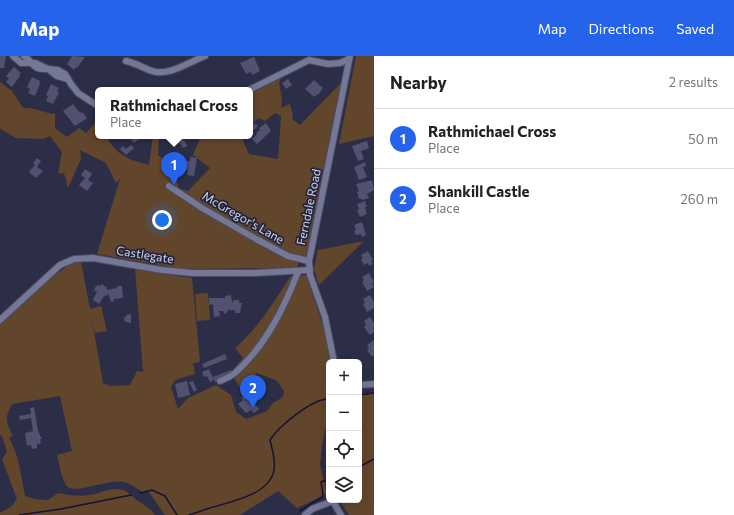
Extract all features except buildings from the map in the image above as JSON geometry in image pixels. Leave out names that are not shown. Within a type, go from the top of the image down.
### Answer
[{"type":"street","points":[[13,56],[21,63],[31,63]]},
{"type":"street","points":[[24,56],[35,67],[48,69],[57,76],[68,79],[78,93],[95,104]]},
{"type":"street","points":[[131,60],[152,71],[162,72],[172,70],[205,56]]},
{"type":"street","points":[[253,88],[309,60],[328,64],[340,63],[350,57]]},
{"type":"street","name":"Ferndale Road","points":[[333,359],[324,317],[310,270],[310,261],[350,57]]},
{"type":"street","name":"McGregor's Lane","points":[[169,186],[202,208],[256,239],[288,256],[310,261]]},
{"type":"street","name":"Castlegate","points":[[0,320],[60,265],[74,259],[93,258],[162,270],[192,273],[298,272],[310,270]]},
{"type":"street","points":[[220,382],[235,373],[259,348],[288,299],[298,272]]},
{"type":"street","points":[[362,385],[374,384]]},
{"type":"street","points":[[305,515],[328,503]]},
{"type":"street","points":[[333,503],[341,515]]},
{"type":"shaded area","points":[[356,56],[374,56],[374,136],[339,144]]},
{"type":"shaded area","points":[[281,78],[279,83],[282,99],[281,108],[290,104],[293,117],[292,119],[300,125],[341,83],[306,257],[299,261],[297,268],[183,269],[97,254],[120,179],[116,183],[106,163],[80,150],[81,159],[68,188],[64,173],[58,174],[62,152],[50,136],[43,139],[16,138],[0,129],[0,82],[12,91],[23,108],[32,108],[55,114],[55,128],[67,137],[79,128],[86,133],[95,123],[95,139],[108,139],[114,148],[124,156],[149,165],[153,139],[159,139],[158,155],[168,162],[173,169],[179,189],[188,191],[210,168],[193,155],[200,139],[243,139],[249,154],[278,159],[281,116],[275,113],[265,121],[259,118],[253,123],[253,92]]},
{"type":"shaded area","points":[[364,241],[319,285],[314,269],[318,250]]},
{"type":"shaded area","points":[[81,262],[90,309],[101,306],[107,331],[95,333],[92,320],[103,383],[110,386],[130,385],[137,371],[143,372],[135,268],[192,278],[200,361],[193,363],[195,374],[175,380],[171,387],[178,409],[188,398],[216,385],[231,395],[236,412],[246,419],[267,411],[273,403],[283,397],[284,391],[276,380],[256,373],[255,384],[243,393],[231,373],[243,358],[235,348],[251,332],[272,305],[290,277],[306,275],[328,340],[331,359],[326,359],[326,427],[320,465],[326,494],[297,508],[278,491],[240,515],[165,515],[148,491],[143,493],[127,483],[112,482],[73,489],[68,487],[62,477],[57,455],[72,451],[60,396],[12,404],[8,413],[7,424],[13,436],[9,438],[17,458],[25,496],[35,499],[48,500],[58,493],[73,496],[85,496],[119,489],[127,492],[155,515],[0,515],[0,513],[12,506],[17,499],[2,459],[7,452],[2,436],[0,435],[0,324],[39,287],[70,264]]},
{"type":"shaded area","points":[[208,293],[210,320],[197,321],[195,294]]},
{"type":"shaded area","points":[[374,393],[374,515],[349,515],[341,503],[362,503],[362,394]]},
{"type":"waterway","points":[[362,395],[374,393]]},
{"type":"waterway","points":[[189,515],[238,500],[265,486],[271,479],[274,470],[274,455],[270,440],[274,434],[288,421],[306,408],[314,403],[326,399]]},
{"type":"waterway","points":[[362,465],[374,459]]},
{"type":"waterway","points":[[300,511],[322,497],[321,482],[326,480]]},
{"type":"waterway","points":[[140,493],[152,490],[165,496],[177,515]]},
{"type":"waterway","points":[[19,515],[61,509],[131,495]]},
{"type":"place","name":"Rathmichael Cross","points":[[174,185]]},
{"type":"place","name":"Shankill Castle","points":[[253,408]]}]
